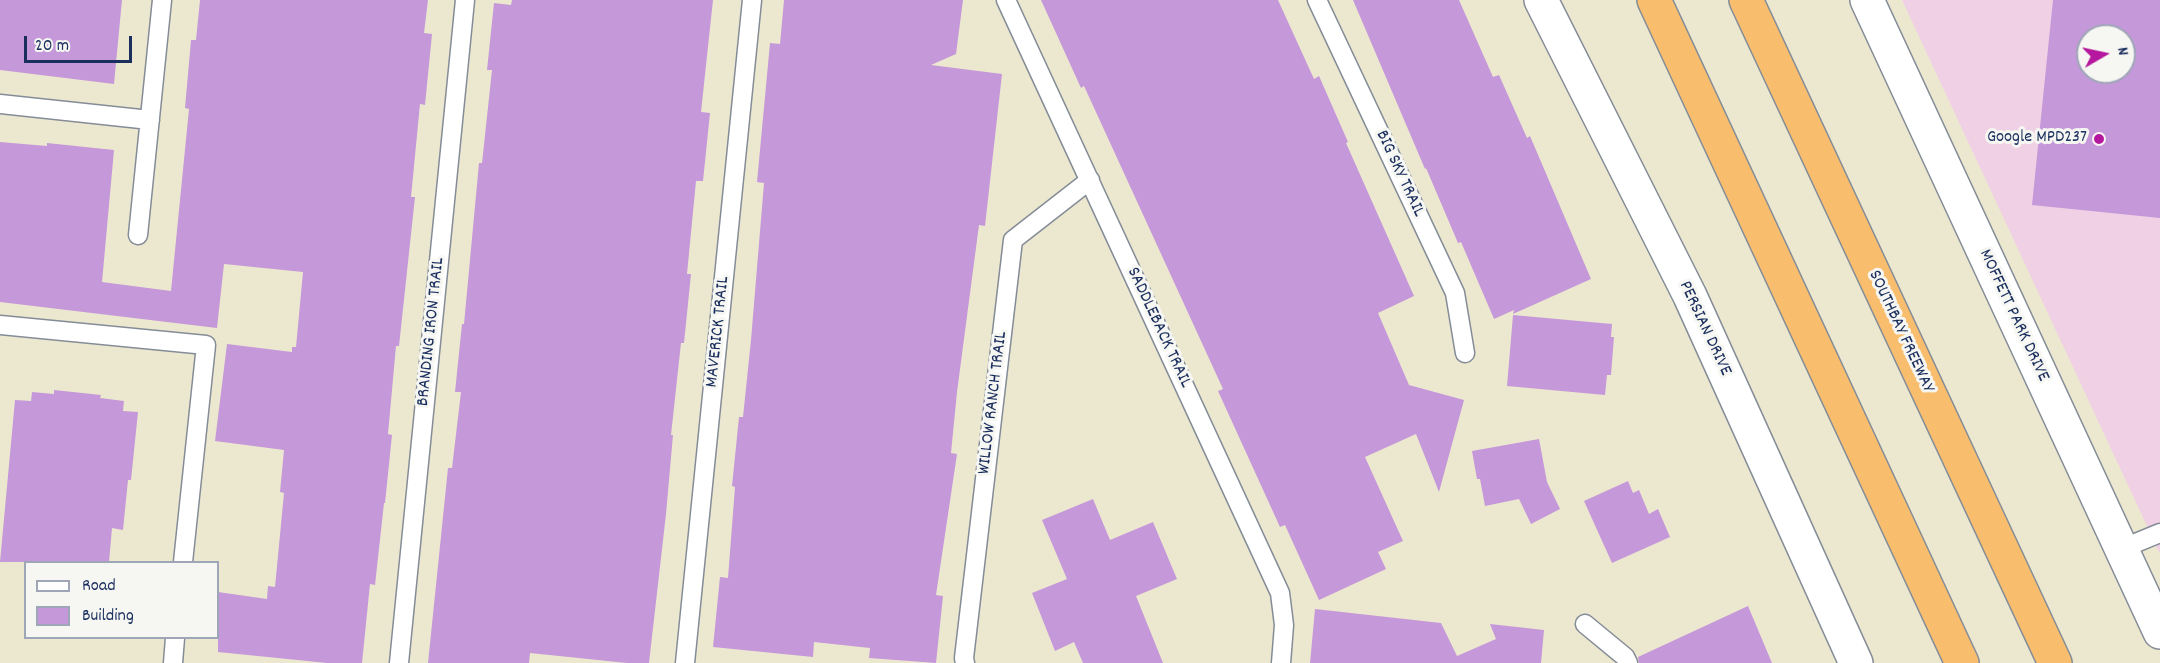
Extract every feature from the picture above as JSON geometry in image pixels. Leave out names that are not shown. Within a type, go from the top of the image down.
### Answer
[{"type":"highway","points":[[1654,0],[1962,663]]},
{"type":"highway","name":"SOUTHBAY FREEWAY","points":[[1746,0],[2055,663]]},
{"type":"street","name":"PERSIAN DRIVE","points":[[1541,0],[1690,297],[1856,663]]},
{"type":"street","name":"MOFFETT PARK DRIVE","points":[[1867,0],[2160,632]]},
{"type":"lane","points":[[138,235],[162,0]]},
{"type":"lane","name":"BRANDING IRON TRAIL","points":[[399,663],[465,0]]},
{"type":"lane","name":"MAVERICK TRAIL","points":[[685,663],[752,0]]},
{"type":"lane","name":"SADDLEBACK TRAIL","points":[[1006,0],[1280,593],[1284,624],[1281,663]]},
{"type":"lane","name":"BIG SKY TRAIL","points":[[1317,0],[1455,293],[1465,353]]},
{"type":"lane","points":[[0,104],[150,120]]},
{"type":"lane","name":"WILLOW RANCH TRAIL","points":[[965,663],[1013,240],[1090,180]]},
{"type":"lane","points":[[0,325],[206,345],[183,561]]},
{"type":"lane","points":[[2121,549],[2160,533]]},
{"type":"lane","points":[[1585,624],[1625,657],[1628,663]]},
{"type":"lane","points":[[173,663],[175,639]]},
{"type":"shaded area","points":[[1902,0],[2160,0],[2160,554]]},
{"type":"building","points":[[0,0],[122,0],[114,84],[0,70]]},
{"type":"building","points":[[200,0],[428,0],[424,33],[432,34],[425,105],[420,104],[411,197],[415,197],[399,346],[396,346],[388,434],[392,435],[385,503],[375,585],[370,584],[362,663],[327,663],[218,652],[219,592],[267,599],[268,586],[275,587],[284,493],[280,492],[284,450],[215,441],[227,344],[292,352],[292,347],[296,347],[303,272],[224,264],[217,328],[0,302],[0,142],[47,146],[47,143],[114,150],[102,282],[171,291],[189,109],[185,108],[191,40],[196,40]]},
{"type":"building","points":[[512,0],[713,0],[701,112],[710,113],[703,181],[696,181],[687,274],[691,274],[671,435],[673,435],[666,514],[649,663],[627,663],[530,653],[529,663],[428,663],[448,468],[452,468],[461,392],[455,392],[462,324],[464,324],[479,163],[482,163],[492,70],[487,70],[494,3],[511,5]]},
{"type":"building","points":[[784,0],[963,0],[956,54],[931,65],[1002,74],[985,226],[979,225],[957,392],[951,453],[957,454],[936,595],[943,596],[936,663],[869,658],[870,648],[814,642],[813,657],[713,647],[720,577],[728,578],[735,487],[732,486],[739,417],[743,417],[751,340],[764,183],[757,182],[770,43],[780,44]]},
{"type":"building","points":[[1041,0],[1278,0],[1314,79],[1319,76],[1414,296],[1378,313],[1409,385],[1464,400],[1439,492],[1416,434],[1365,457],[1403,541],[1378,552],[1386,569],[1319,600],[1285,525],[1280,527],[1218,391],[1223,389],[1084,86],[1081,88]]},
{"type":"building","points":[[1353,0],[1459,0],[1493,77],[1499,75],[1527,138],[1530,136],[1591,279],[1513,314],[1514,310],[1494,319],[1461,242],[1458,243],[1425,169]]},
{"type":"building","name":"Google MPD237","points":[[2053,0],[2160,0],[2160,218],[2032,205]]},
{"type":"building","points":[[1513,315],[1612,324],[1611,337],[1614,337],[1611,375],[1607,375],[1605,395],[1507,386]]},
{"type":"building","points":[[54,390],[101,395],[100,398],[124,401],[123,411],[138,412],[123,530],[112,528],[109,561],[0,562],[15,400],[31,401],[32,392],[54,394]]},
{"type":"building","points":[[1539,439],[1547,482],[1560,509],[1531,524],[1519,499],[1485,506],[1472,451]]},
{"type":"building","points":[[1628,481],[1633,493],[1639,490],[1649,514],[1658,509],[1670,537],[1612,563],[1584,501]]},
{"type":"building","points":[[1093,499],[1110,540],[1153,522],[1177,579],[1136,596],[1163,663],[1083,663],[1074,642],[1055,651],[1032,593],[1067,579],[1042,520]]},
{"type":"building","points":[[1748,606],[1772,663],[1639,663],[1638,657]]},
{"type":"building","points":[[1315,609],[1441,623],[1457,656],[1496,639],[1490,624],[1544,630],[1541,663],[1310,663]]},
{"type":"place","name":"Google MPD237","points":[[2099,139]]}]
